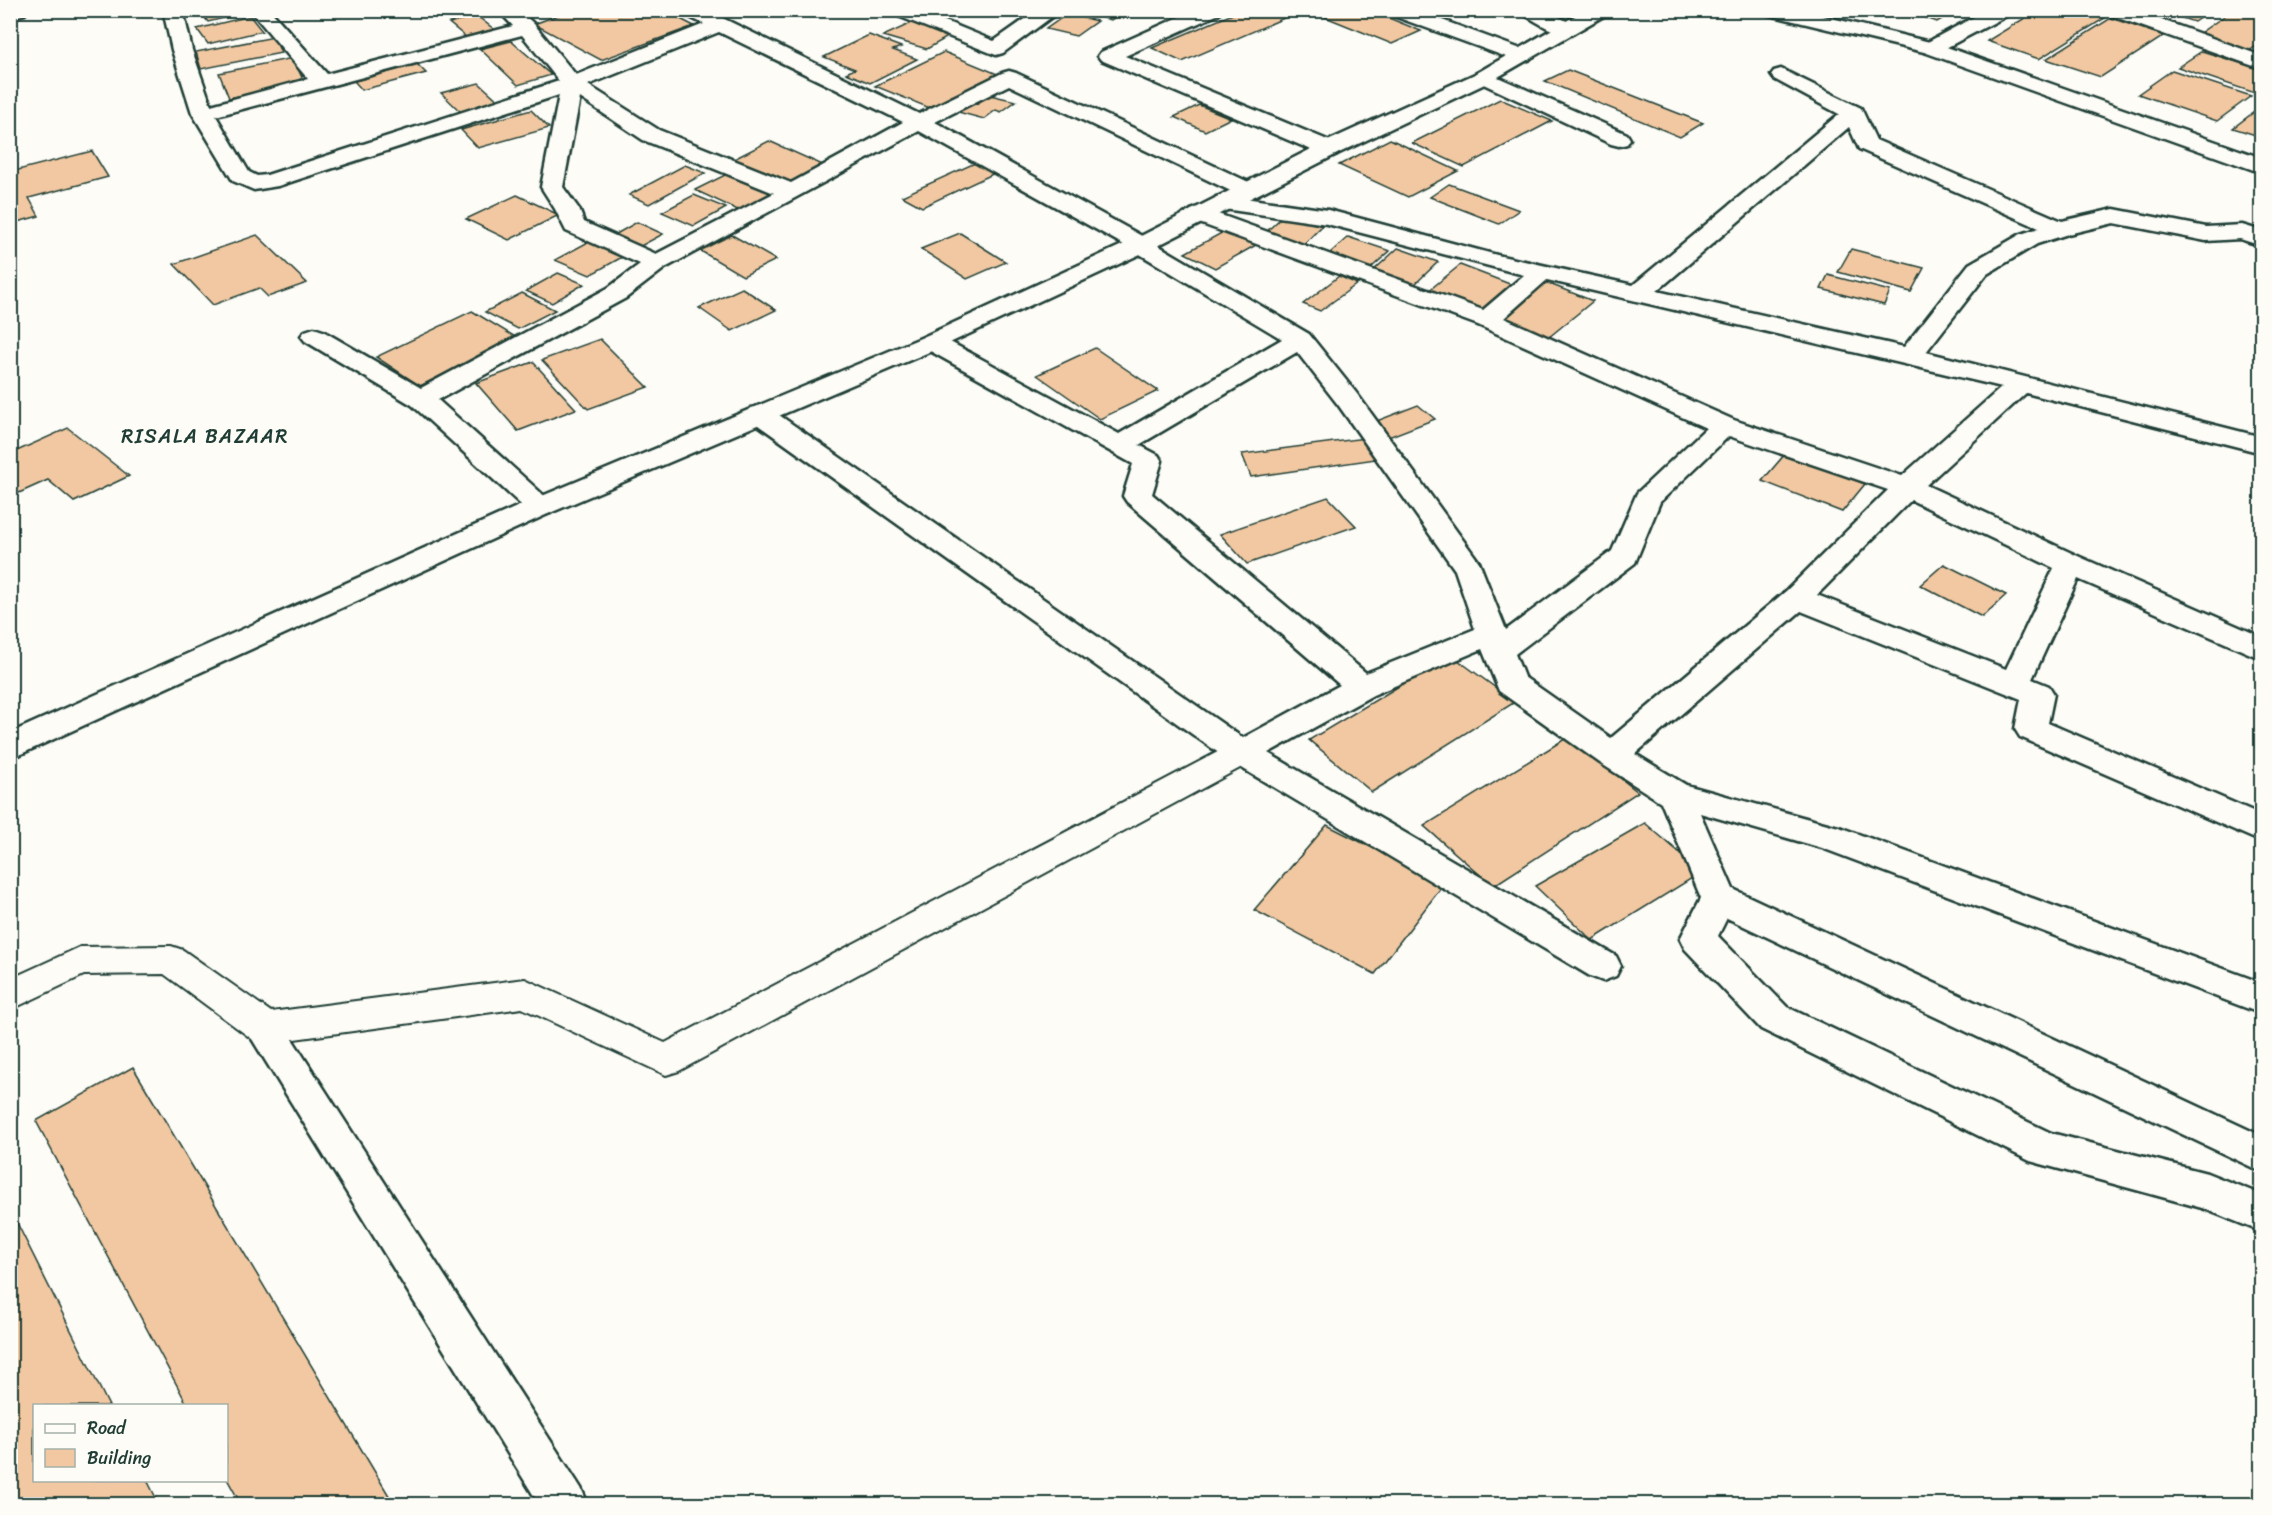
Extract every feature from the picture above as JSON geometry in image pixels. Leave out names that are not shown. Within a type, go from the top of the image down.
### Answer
[{"type":"street","points":[[10,12],[18,10]]},
{"type":"street","points":[[173,10],[182,50],[203,113],[240,177],[254,183],[270,181],[572,84],[719,25]]},
{"type":"street","points":[[259,10],[323,83]]},
{"type":"street","points":[[690,10],[919,122],[1141,245],[1300,339],[1348,400],[1469,569],[1510,683],[1612,755],[1675,794],[1830,837],[2262,999]]},
{"type":"street","points":[[900,10],[996,49],[1052,10]]},
{"type":"street","points":[[1395,10],[1522,56]]},
{"type":"street","points":[[1530,10],[1567,28]]},
{"type":"street","points":[[10,747],[540,507],[932,342],[1141,245],[1329,149],[1484,77],[1600,10]]},
{"type":"street","points":[[1772,10],[1931,48],[2262,166]]},
{"type":"street","points":[[1931,48],[2002,10]]},
{"type":"street","points":[[2114,10],[2262,63]]},
{"type":"street","points":[[1210,11],[1108,56],[1329,149]]},
{"type":"street","points":[[203,113],[323,83],[521,18],[572,84],[651,135],[792,192]]},
{"type":"street","points":[[1781,75],[1853,113],[1867,144],[2060,229]]},
{"type":"street","points":[[421,399],[617,293],[657,263],[1009,76],[1247,190]]},
{"type":"street","points":[[1484,77],[1619,139]]},
{"type":"street","points":[[572,84],[552,187],[574,226],[657,263]]},
{"type":"street","points":[[1638,294],[1853,113]]},
{"type":"street","points":[[1224,202],[1328,217],[1542,272],[1910,356],[2020,386],[2262,446]]},
{"type":"street","points":[[1199,215],[1487,320],[1724,426],[1907,487],[2070,564],[2262,649]]},
{"type":"street","points":[[1910,356],[1978,269],[2029,239],[2114,216],[2206,234],[2242,232],[2262,239]]},
{"type":"street","points":[[1487,320],[1542,272]]},
{"type":"street","points":[[314,336],[421,399],[540,507]]},
{"type":"street","points":[[1120,446],[1300,339]]},
{"type":"street","points":[[932,342],[1148,461],[1137,496],[1362,687]]},
{"type":"street","points":[[1612,755],[1797,598],[1907,487],[2020,386]]},
{"type":"street","points":[[760,414],[1242,753],[1603,966]]},
{"type":"street","points":[[1242,753],[1362,687],[1496,642],[1624,556],[1647,499],[1724,426]]},
{"type":"street","points":[[2014,684],[2044,624],[2070,564]]},
{"type":"street","points":[[1797,598],[2038,694],[2031,729],[2262,829]]},
{"type":"street","points":[[1675,794],[1719,898],[2262,1155]]},
{"type":"street","points":[[1719,898],[1698,939],[1774,1018],[2044,1149],[2207,1191],[2262,1214]]},
{"type":"street","points":[[265,1028],[565,1504]]},
{"type":"lane","points":[[10,996],[80,962],[171,960],[265,1028],[525,993],[666,1060],[1242,753]]},
{"type":"building","points":[[199,10],[243,10],[245,13],[208,22]]},
{"type":"building","points":[[572,10],[663,10],[694,26],[601,60],[534,24]]},
{"type":"building","points":[[1073,10],[1125,10],[1111,20]]},
{"type":"building","points":[[1242,10],[1276,10],[1289,16],[1182,62],[1152,48]]},
{"type":"building","points":[[1308,10],[1369,10],[1421,31],[1392,44]]},
{"type":"building","points":[[1904,10],[1957,10],[1937,22]]},
{"type":"building","points":[[2038,10],[2083,10],[2105,18],[2039,59],[1987,41]]},
{"type":"building","points":[[2158,10],[2211,10],[2194,22]]},
{"type":"building","points":[[2233,10],[2262,18],[2262,42],[2249,51],[2197,35]]},
{"type":"building","points":[[1067,14],[1097,21],[1076,36],[1046,29]]},
{"type":"building","points":[[250,16],[262,31],[208,44],[197,29]]},
{"type":"building","points":[[477,16],[495,30],[467,38],[449,23]]},
{"type":"building","points":[[2111,18],[2164,36],[2101,77],[2046,59]]},
{"type":"building","points":[[914,22],[953,34],[927,49],[883,36]]},
{"type":"building","points":[[869,35],[901,47],[893,50],[917,59],[870,83],[846,73],[855,69],[824,57]]},
{"type":"building","points":[[274,37],[281,53],[201,69],[196,52]]},
{"type":"building","points":[[511,41],[551,75],[518,85],[480,49]]},
{"type":"building","points":[[2202,51],[2262,70],[2262,91],[2258,94],[2178,67]]},
{"type":"building","points":[[944,52],[1000,75],[932,109],[875,86]]},
{"type":"building","points":[[293,58],[304,82],[229,98],[219,73]]},
{"type":"building","points":[[417,64],[426,73],[362,90],[354,81]]},
{"type":"building","points":[[1568,70],[1703,123],[1680,137],[1545,81]]},
{"type":"building","points":[[2172,70],[2251,96],[2217,121],[2138,94]]},
{"type":"building","points":[[479,83],[502,104],[464,115],[441,93]]},
{"type":"building","points":[[990,95],[1016,101],[1001,112],[996,110],[984,119],[958,112],[971,103],[976,104]]},
{"type":"building","points":[[1500,99],[1552,121],[1464,167],[1412,143]]},
{"type":"building","points":[[1199,105],[1231,118],[1205,131],[1174,117]]},
{"type":"building","points":[[2262,106],[2262,137],[2233,128]]},
{"type":"building","points":[[531,110],[549,128],[478,148],[461,130]]},
{"type":"building","points":[[1390,139],[1458,171],[1408,197],[1339,165]]},
{"type":"building","points":[[769,141],[825,166],[788,185],[732,160]]},
{"type":"building","points":[[92,151],[108,177],[29,198],[39,216],[10,224],[10,172]]},
{"type":"building","points":[[975,163],[995,173],[922,207],[902,196]]},
{"type":"building","points":[[685,165],[705,173],[649,204],[629,195]]},
{"type":"building","points":[[731,172],[778,192],[742,212],[695,190]]},
{"type":"building","points":[[1449,184],[1519,210],[1499,224],[1430,197]]},
{"type":"building","points":[[517,195],[559,215],[509,240],[466,219]]},
{"type":"building","points":[[694,195],[726,208],[694,226],[662,212]]},
{"type":"building","points":[[1284,215],[1322,226],[1301,247],[1262,236]]},
{"type":"building","points":[[637,222],[663,234],[637,248],[611,237]]},
{"type":"building","points":[[1225,231],[1256,245],[1215,268],[1185,253]]},
{"type":"building","points":[[960,233],[1006,262],[967,279],[921,249]]},
{"type":"building","points":[[257,235],[307,283],[268,297],[259,288],[213,305],[174,264]]},
{"type":"building","points":[[732,235],[776,260],[743,276],[699,250]]},
{"type":"building","points":[[1348,237],[1390,251],[1371,268],[1329,254]]},
{"type":"building","points":[[590,241],[624,256],[590,275],[555,260]]},
{"type":"building","points":[[1398,248],[1438,262],[1414,285],[1373,271]]},
{"type":"building","points":[[1851,249],[1924,268],[1911,292],[1838,272]]},
{"type":"building","points":[[1460,265],[1515,286],[1481,313],[1427,292]]},
{"type":"building","points":[[558,273],[584,284],[552,303],[526,291]]},
{"type":"building","points":[[1828,275],[1890,291],[1884,305],[1821,289]]},
{"type":"building","points":[[1339,276],[1357,284],[1320,311],[1303,304]]},
{"type":"building","points":[[1542,281],[1593,301],[1548,338],[1496,317]]},
{"type":"building","points":[[742,288],[776,310],[732,331],[699,308]]},
{"type":"building","points":[[522,293],[555,310],[518,329],[485,312]]},
{"type":"building","points":[[472,311],[517,338],[420,386],[376,357]]},
{"type":"building","points":[[600,339],[648,387],[588,409],[542,360]]},
{"type":"building","points":[[1095,348],[1158,391],[1100,419],[1037,375]]},
{"type":"building","points":[[533,362],[576,409],[518,431],[476,383]]},
{"type":"building","points":[[1418,405],[1435,419],[1386,438],[1369,424]]},
{"type":"building","points":[[68,428],[129,476],[74,502],[48,480],[10,497],[10,454]]},
{"type":"building","points":[[1365,438],[1376,459],[1251,477],[1242,454]]},
{"type":"building","points":[[1786,453],[1865,484],[1842,512],[1762,481]]},
{"type":"building","points":[[1328,497],[1356,526],[1247,564],[1220,534]]},
{"type":"building","points":[[1944,564],[2006,595],[1982,617],[1920,585]]},
{"type":"building","points":[[1451,655],[1515,702],[1372,792],[1309,740]]},
{"type":"building","points":[[1568,737],[1638,792],[1493,886],[1424,826]]},
{"type":"building","points":[[1645,823],[1702,872],[1592,940],[1535,886]]},
{"type":"building","points":[[1327,825],[1444,884],[1375,974],[1254,910]]},
{"type":"building","points":[[133,1067],[394,1504],[241,1504],[228,1481],[228,1404],[187,1404],[36,1121]]},
{"type":"building","points":[[10,1209],[108,1404],[33,1404],[33,1482],[148,1482],[159,1504],[10,1504]]},
{"type":"district","name":"RISALA BAZAAR","points":[[205,436]]}]
